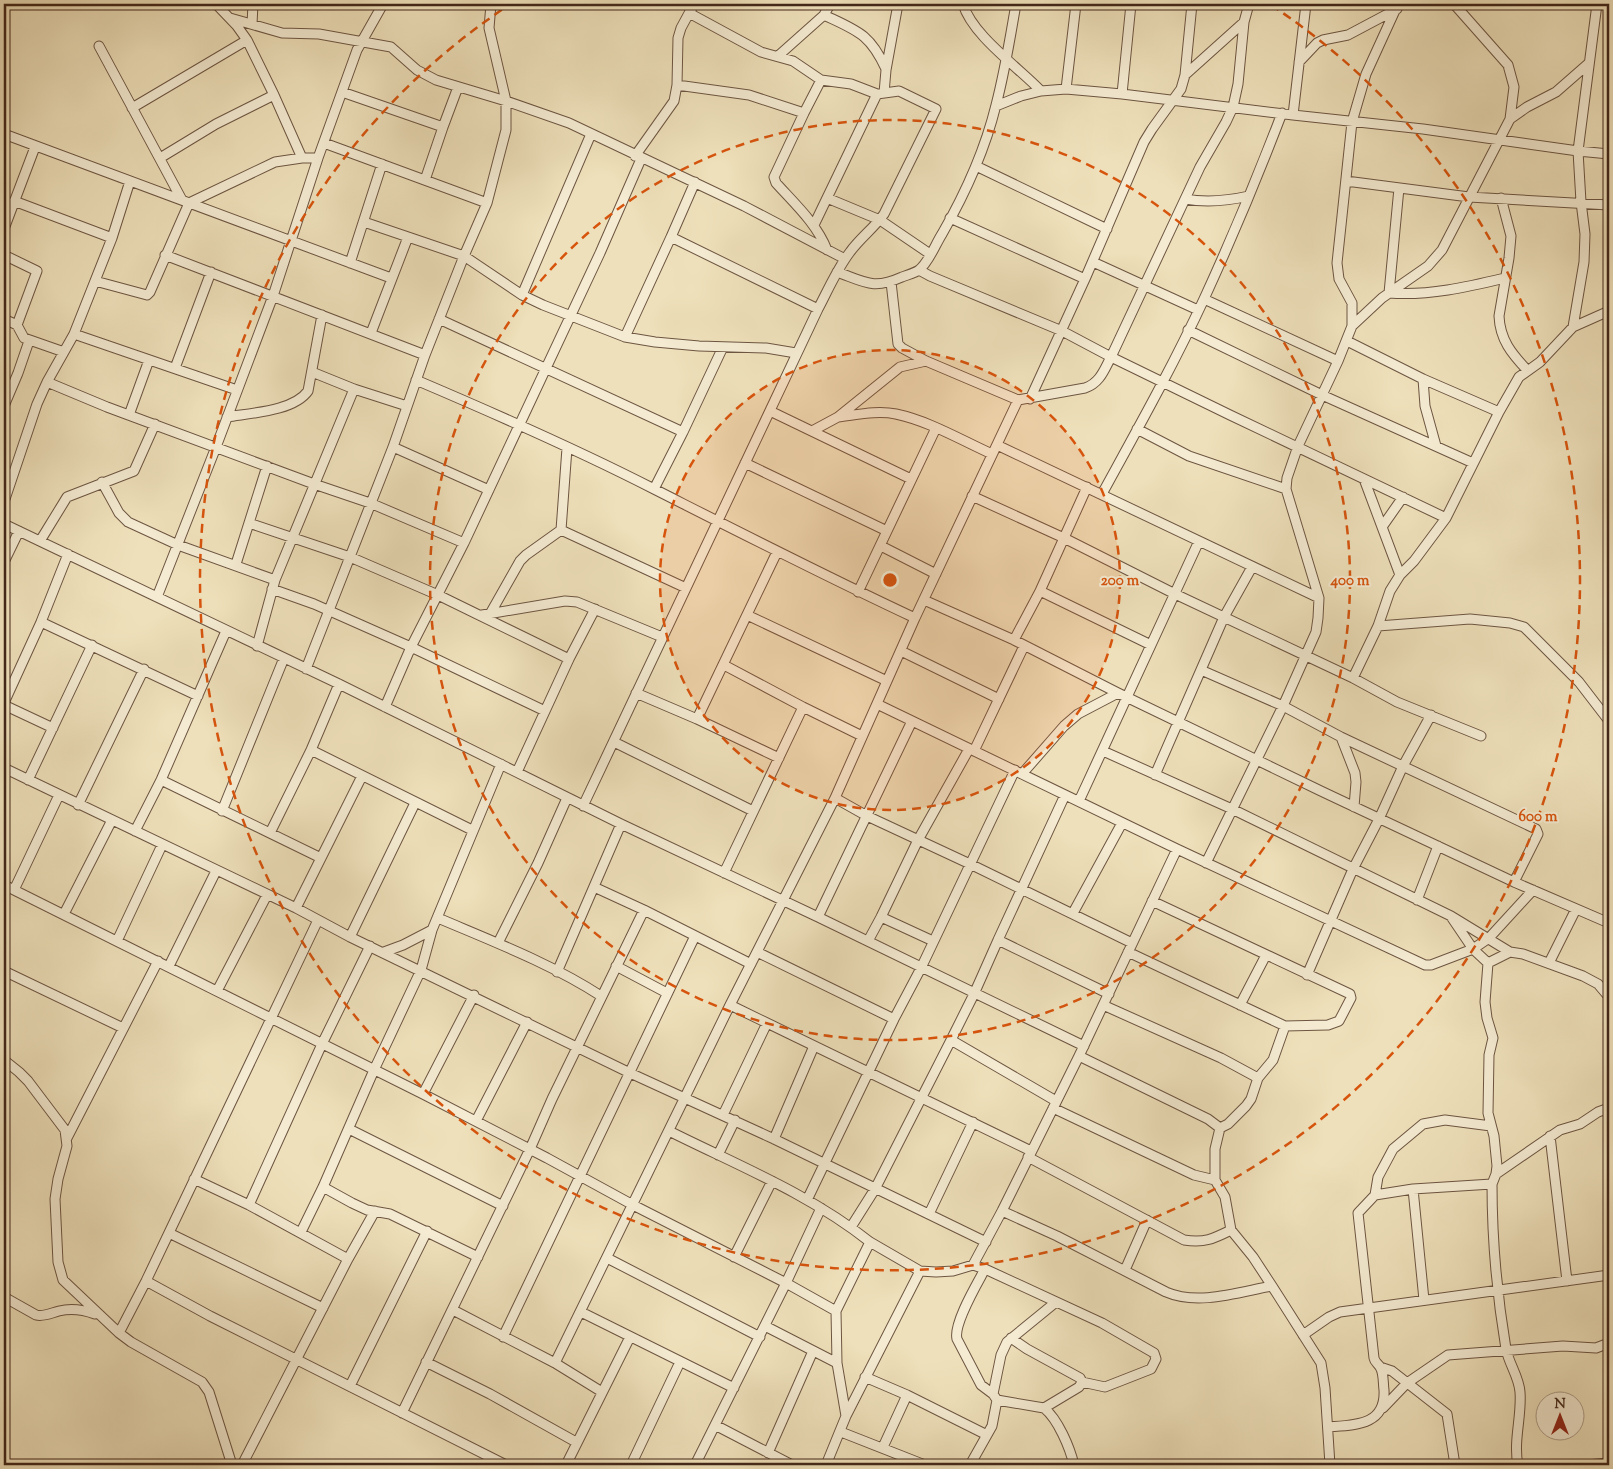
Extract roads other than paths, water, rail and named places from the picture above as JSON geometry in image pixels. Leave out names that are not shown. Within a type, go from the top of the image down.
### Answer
[{"type":"street","points":[[216,4],[247,40],[302,158]]},
{"type":"street","points":[[252,24],[253,4]]},
{"type":"street","points":[[157,597],[228,417],[273,296],[318,158],[361,42],[383,4]]},
{"type":"street","points":[[306,669],[330,611],[439,319],[488,203],[506,130],[506,101],[489,28],[491,4]]},
{"type":"street","points":[[385,707],[411,647],[490,490],[600,253],[638,157],[674,101],[677,85],[678,38],[681,28],[694,4]]},
{"type":"street","points":[[778,56],[824,15],[830,4]]},
{"type":"street","points":[[814,225],[880,94],[898,4]]},
{"type":"street","points":[[963,4],[976,27],[1041,91]]},
{"type":"street","points":[[837,272],[871,284],[891,282],[919,270],[930,254],[976,166],[996,106],[1007,59],[1016,4]]},
{"type":"street","points":[[1066,89],[1076,4]]},
{"type":"street","points":[[1122,94],[1131,4]]},
{"type":"street","points":[[1030,399],[1093,262],[1144,142],[1156,122],[1181,89],[1185,75],[1192,4]]},
{"type":"street","points":[[891,282],[898,344],[926,361],[1018,400],[1094,385],[1099,380],[1111,357],[1200,167],[1233,107],[1238,84],[1244,22],[1249,4]]},
{"type":"street","points":[[1293,115],[1306,4]]},
{"type":"street","points":[[1454,4],[1508,65],[1514,87],[1510,120]]},
{"type":"street","points":[[1573,327],[1584,262],[1585,234],[1580,202],[1578,151],[1597,4]]},
{"type":"street","points":[[1299,62],[1317,43],[1348,35],[1400,6]]},
{"type":"street","points":[[1206,863],[1283,706],[1316,632],[1319,598],[1286,489],[1287,478],[1298,446],[1338,361],[1352,326],[1352,303],[1339,279],[1337,271],[1352,122],[1366,74],[1400,6]]},
{"type":"street","points":[[583,806],[818,309],[844,259],[880,220],[936,108],[899,91],[880,94],[850,84],[821,80],[793,61],[761,52],[689,13]]},
{"type":"street","points":[[824,15],[846,25],[867,38],[879,54],[886,70]]},
{"type":"street","points":[[230,18],[282,33],[319,34],[391,46],[417,70],[436,80],[506,101],[560,120],[695,182],[844,259]]},
{"type":"street","points":[[1185,75],[1244,22]]},
{"type":"street","points":[[132,108],[247,40]]},
{"type":"street","points":[[99,46],[186,202]]},
{"type":"street","points":[[1352,326],[1389,293],[1428,266],[1442,250],[1510,120],[1527,107],[1556,92],[1588,64]]},
{"type":"street","points":[[821,80],[774,177],[776,183],[814,225],[827,250]]},
{"type":"street","points":[[677,85],[749,95],[804,113]]},
{"type":"street","points":[[426,180],[458,87]]},
{"type":"street","points":[[996,106],[1021,96],[1041,91],[1066,89],[1423,129],[1609,154]]},
{"type":"street","points":[[342,92],[443,127]]},
{"type":"street","points":[[160,158],[216,124],[274,95]]},
{"type":"street","points":[[1102,494],[1163,381],[1204,299],[1282,114]]},
{"type":"street","points":[[4,134],[391,278]]},
{"type":"street","points":[[522,295],[591,134]]},
{"type":"street","points":[[324,143],[488,203]]},
{"type":"street","points":[[4,228],[35,147]]},
{"type":"street","points":[[95,281],[147,295],[150,292],[186,202],[275,162],[318,158]]},
{"type":"street","points":[[350,263],[382,164]]},
{"type":"street","points":[[976,166],[1107,228]]},
{"type":"street","points":[[4,502],[26,434],[47,382],[74,334],[112,238],[130,181]]},
{"type":"street","points":[[625,337],[695,182]]},
{"type":"street","points":[[1346,182],[1469,197],[1580,202],[1609,206]]},
{"type":"street","points":[[1389,293],[1399,188]]},
{"type":"street","points":[[1185,199],[1211,202],[1249,196]]},
{"type":"street","points":[[827,198],[880,220],[930,254]]},
{"type":"street","points":[[1502,198],[1511,236],[1499,326],[1508,348],[1527,370]]},
{"type":"street","points":[[14,201],[112,238]]},
{"type":"street","points":[[950,218],[1085,279]]},
{"type":"street","points":[[364,222],[464,256],[522,295],[625,337],[655,342],[766,348],[796,353]]},
{"type":"street","points":[[371,333],[408,237]]},
{"type":"street","points":[[671,237],[818,309]]},
{"type":"street","points":[[4,255],[37,271],[18,325],[21,335],[29,341],[64,352]]},
{"type":"street","points":[[165,255],[425,355]]},
{"type":"street","points":[[1093,262],[1198,310]]},
{"type":"street","points":[[919,270],[1062,331],[1230,415],[1446,518]]},
{"type":"street","points":[[175,368],[211,272]]},
{"type":"street","points":[[1389,293],[1409,295],[1439,292],[1506,278]]},
{"type":"street","points":[[1204,299],[1338,361]]},
{"type":"street","points":[[1353,678],[1378,626],[1390,591],[1400,575],[1420,553],[1446,518],[1498,412],[1519,378],[1527,370],[1540,362],[1573,327],[1609,311]]},
{"type":"street","points":[[228,417],[279,408],[304,397],[308,391],[322,315]]},
{"type":"street","points":[[4,319],[18,325]]},
{"type":"street","points":[[439,319],[683,432]]},
{"type":"street","points":[[1188,330],[1322,395],[1472,463]]},
{"type":"street","points":[[74,334],[237,390]]},
{"type":"street","points":[[4,406],[29,341]]},
{"type":"street","points":[[1346,341],[1423,379],[1498,412]]},
{"type":"street","points":[[654,489],[683,432],[722,347]]},
{"type":"street","points":[[129,415],[150,360]]},
{"type":"street","points":[[812,431],[838,417],[900,367],[926,361]]},
{"type":"street","points":[[312,372],[354,389],[407,406]]},
{"type":"street","points":[[1423,379],[1425,406],[1436,446]]},
{"type":"street","points":[[416,380],[519,424],[654,489],[858,592],[915,618]]},
{"type":"street","points":[[47,382],[129,415],[370,503],[464,543]]},
{"type":"street","points":[[257,646],[272,590],[292,536],[354,389]]},
{"type":"street","points":[[555,1363],[730,1005],[835,798],[915,618],[1018,400]]},
{"type":"street","points":[[770,411],[911,479]]},
{"type":"street","points":[[838,417],[872,413],[895,414],[936,428],[992,454]]},
{"type":"street","points":[[40,541],[67,497],[134,471],[155,424]]},
{"type":"street","points":[[858,592],[936,428]]},
{"type":"street","points":[[1137,429],[1189,456],[1286,489]]},
{"type":"street","points":[[997,445],[1319,598]]},
{"type":"street","points":[[392,447],[490,490]]},
{"type":"street","points":[[486,614],[520,561],[561,530],[566,448]]},
{"type":"street","points":[[745,463],[887,531]]},
{"type":"street","points":[[236,564],[267,466]]},
{"type":"street","points":[[1364,479],[1400,575]]},
{"type":"street","points":[[102,482],[120,513],[128,522],[178,544],[276,580]]},
{"type":"street","points":[[1014,640],[1040,591],[1087,487]]},
{"type":"street","points":[[972,496],[1064,538],[1175,594],[1353,678],[1397,702],[1481,736]]},
{"type":"street","points":[[1382,527],[1402,497]]},
{"type":"street","points":[[249,523],[350,557],[486,614],[569,659]]},
{"type":"street","points":[[4,524],[339,684],[583,806],[1084,1046]]},
{"type":"street","points":[[561,530],[686,588]]},
{"type":"street","points":[[4,562],[19,531]]},
{"type":"street","points":[[1079,801],[1103,751],[1122,695],[1151,645],[1199,541]]},
{"type":"street","points":[[881,546],[936,574]]},
{"type":"street","points":[[697,719],[777,552]]},
{"type":"street","points":[[53,728],[4,704],[41,622],[68,554]]},
{"type":"street","points":[[1155,774],[1224,617],[1252,566]]},
{"type":"street","points":[[272,590],[330,611],[411,647],[545,711]]},
{"type":"street","points":[[1040,591],[1151,645]]},
{"type":"street","points":[[924,600],[1014,640],[1122,695],[1379,819],[1514,882],[1609,923]]},
{"type":"street","points":[[486,614],[565,601],[578,602],[662,637]]},
{"type":"street","points":[[517,772],[569,659],[595,609]]},
{"type":"street","points":[[747,615],[887,681]]},
{"type":"street","points":[[1378,626],[1470,619],[1510,623],[1524,627],[1578,682],[1609,721]]},
{"type":"street","points":[[41,622],[198,696]]},
{"type":"street","points":[[135,831],[161,780],[226,631]]},
{"type":"street","points":[[28,780],[92,645]]},
{"type":"street","points":[[868,941],[918,840],[999,699],[1024,646]]},
{"type":"street","points":[[901,651],[999,699]]},
{"type":"street","points":[[222,811],[284,658]]},
{"type":"street","points":[[724,665],[862,736]]},
{"type":"street","points":[[78,805],[144,669]]},
{"type":"street","points":[[1201,670],[1283,706],[1341,737],[1536,829],[1538,834],[1514,882]]},
{"type":"street","points":[[270,833],[311,750],[339,684]]},
{"type":"street","points":[[636,693],[697,719],[779,758]]},
{"type":"street","points":[[807,1200],[970,864],[1018,772],[1078,714],[1122,695]]},
{"type":"street","points":[[877,704],[1122,823],[1425,965],[1431,966],[1473,949],[1489,938],[1533,890]]},
{"type":"street","points":[[724,872],[803,707]]},
{"type":"street","points":[[1308,974],[1353,869],[1379,819],[1403,766],[1431,715]]},
{"type":"street","points":[[818,917],[912,722]]},
{"type":"street","points":[[1341,737],[1355,773],[1354,807]]},
{"type":"street","points":[[614,742],[753,811]]},
{"type":"street","points":[[311,750],[472,830]]},
{"type":"street","points":[[1103,751],[1232,809],[1451,916],[1510,952],[1523,954],[1583,976],[1598,984],[1609,997]]},
{"type":"street","points":[[301,1232],[421,970],[432,930],[501,764]]},
{"type":"street","points":[[5,771],[28,780],[296,908],[350,937],[474,995],[630,1072],[825,1163],[986,1242]]},
{"type":"street","points":[[296,908],[362,776]]},
{"type":"street","points":[[161,780],[322,858]]},
{"type":"street","points":[[14,890],[59,795]]},
{"type":"street","points":[[851,1227],[875,1189],[974,994],[1020,889],[1065,795]]},
{"type":"street","points":[[498,943],[538,863],[567,798]]},
{"type":"street","points":[[835,798],[867,816],[1074,913],[1132,943]]},
{"type":"street","points":[[350,937],[415,803]]},
{"type":"street","points":[[64,914],[112,820]]},
{"type":"street","points":[[1074,913],[1122,823]]},
{"type":"street","points":[[557,972],[621,824]]},
{"type":"street","points":[[116,940],[162,845]]},
{"type":"street","points":[[1417,900],[1438,846]]},
{"type":"street","points":[[973,1265],[1084,1046],[1177,849]]},
{"type":"street","points":[[169,966],[216,871]]},
{"type":"street","points":[[4,885],[424,1094],[836,1311]]},
{"type":"street","points":[[594,887],[751,964]]},
{"type":"street","points":[[217,992],[267,895]]},
{"type":"street","points":[[1128,952],[1285,1026],[1328,1025],[1336,1023],[1352,998],[1350,994],[1152,902]]},
{"type":"street","points":[[1549,963],[1576,909]]},
{"type":"street","points":[[402,1413],[644,910]]},
{"type":"street","points":[[1451,916],[1473,949],[1488,963]]},
{"type":"street","points":[[881,917],[933,941]]},
{"type":"street","points":[[438,918],[498,943],[601,996]]},
{"type":"street","points":[[119,1333],[146,1281],[318,920]]},
{"type":"street","points":[[384,952],[403,945],[432,930]]},
{"type":"street","points":[[503,1337],[695,936]]},
{"type":"street","points":[[998,940],[1109,994]]},
{"type":"street","points":[[249,1205],[322,1044],[370,946]]},
{"type":"street","points":[[757,952],[894,1019]]},
{"type":"street","points":[[1488,963],[1510,952]]},
{"type":"street","points":[[1240,1005],[1266,955]]},
{"type":"street","points":[[67,1138],[158,961]]},
{"type":"street","points":[[1488,963],[1485,1002],[1487,1018],[1493,1038],[1489,1055],[1488,1112],[1495,1143],[1496,1174],[1492,1184],[1498,1291],[1506,1350],[1518,1382],[1520,1394],[1518,1465]]},
{"type":"street","points":[[616,966],[667,993]]},
{"type":"street","points":[[4,971],[123,1028]]},
{"type":"street","points":[[424,1094],[474,995]]},
{"type":"street","points":[[730,1005],[973,1122],[1184,1240],[1198,1242],[1212,1240],[1231,1230]]},
{"type":"street","points":[[1103,1005],[1221,1058],[1258,1078]]},
{"type":"street","points":[[476,1121],[527,1022]]},
{"type":"street","points":[[724,1115],[768,1023]]},
{"type":"street","points":[[1220,1128],[1228,1124],[1246,1106],[1258,1078],[1273,1060],[1285,1026]]},
{"type":"street","points":[[951,1040],[1054,1104],[1194,1175],[1215,1180]]},
{"type":"street","points":[[774,1139],[814,1046]]},
{"type":"street","points":[[1079,1056],[1200,1115],[1220,1128]]},
{"type":"street","points":[[4,1060],[28,1081],[65,1130],[67,1138],[66,1154],[58,1179],[55,1199],[60,1274],[67,1286],[119,1333],[144,1351],[202,1382],[216,1409],[232,1465]]},
{"type":"street","points":[[1496,1174],[1560,1130],[1580,1124],[1598,1112],[1609,1108]]},
{"type":"street","points":[[718,1155],[734,1120]]},
{"type":"street","points":[[1455,1465],[1447,1414],[1392,1372],[1380,1367],[1375,1362],[1367,1308],[1358,1214],[1375,1195],[1378,1177],[1393,1149],[1423,1124],[1445,1120],[1491,1126]]},
{"type":"street","points":[[929,1214],[973,1122]]},
{"type":"street","points":[[1220,1128],[1215,1149],[1215,1180],[1225,1197],[1231,1230],[1253,1257],[1320,1363],[1325,1388],[1330,1465]]},
{"type":"street","points":[[349,1129],[502,1206]]},
{"type":"street","points":[[669,1131],[807,1200],[851,1227],[870,1242],[920,1271],[953,1271],[973,1265],[985,1269],[1102,1323],[1156,1355],[1154,1365],[1150,1369],[1102,1388],[1082,1382],[1080,1378],[1011,1338]]},
{"type":"street","points":[[1550,1136],[1567,1281]]},
{"type":"street","points":[[194,1179],[249,1205],[348,1258]]},
{"type":"street","points":[[734,1257],[772,1181]]},
{"type":"street","points":[[1375,1195],[1413,1189],[1492,1184]]},
{"type":"street","points":[[323,1187],[352,1203],[374,1211],[390,1214],[478,1257]]},
{"type":"street","points":[[1413,1189],[1424,1300]]},
{"type":"street","points":[[695,1465],[760,1337],[821,1208]]},
{"type":"street","points":[[242,1465],[374,1211]]},
{"type":"street","points":[[1002,1211],[1057,1236],[1166,1292],[1182,1298],[1216,1296],[1272,1286]]},
{"type":"street","points":[[1125,1270],[1147,1220]]},
{"type":"street","points":[[350,1386],[427,1231]]},
{"type":"street","points":[[169,1233],[323,1308]]},
{"type":"street","points":[[846,1416],[837,1363],[836,1311],[870,1242]]},
{"type":"street","points":[[607,1258],[760,1337]]},
{"type":"street","points":[[985,1269],[958,1323],[955,1333],[957,1339],[981,1385],[995,1397],[1044,1408],[1054,1418],[1074,1465]]},
{"type":"street","points":[[826,1465],[846,1416],[920,1271]]},
{"type":"street","points":[[1303,1335],[1340,1312],[1609,1275]]},
{"type":"street","points":[[146,1281],[296,1360],[506,1465]]},
{"type":"street","points":[[4,1297],[36,1315],[41,1316],[68,1310],[85,1311],[102,1318]]},
{"type":"street","points":[[970,1465],[992,1426],[1001,1355],[1011,1338],[1056,1302]]},
{"type":"street","points":[[453,1310],[555,1363],[602,1392]]},
{"type":"street","points":[[581,1312],[734,1388]]},
{"type":"street","points":[[765,1326],[837,1363]]},
{"type":"street","points":[[566,1465],[630,1337]]},
{"type":"street","points":[[1328,1427],[1356,1425],[1374,1418],[1407,1383],[1448,1355],[1563,1346],[1590,1348],[1609,1343]]},
{"type":"street","points":[[768,1453],[813,1351]]},
{"type":"street","points":[[426,1362],[490,1394],[576,1442]]},
{"type":"street","points":[[631,1465],[680,1362]]},
{"type":"street","points":[[1380,1367],[1384,1397],[1382,1408]]},
{"type":"street","points":[[865,1377],[907,1395],[987,1436]]},
{"type":"street","points":[[1044,1408],[1079,1387],[1082,1382]]},
{"type":"street","points":[[884,1448],[907,1395]]},
{"type":"street","points":[[714,1425],[792,1465]]},
{"type":"street","points":[[841,1432],[925,1465]]},
{"type":"street","points":[[1588,1465],[1606,1464]]}]
